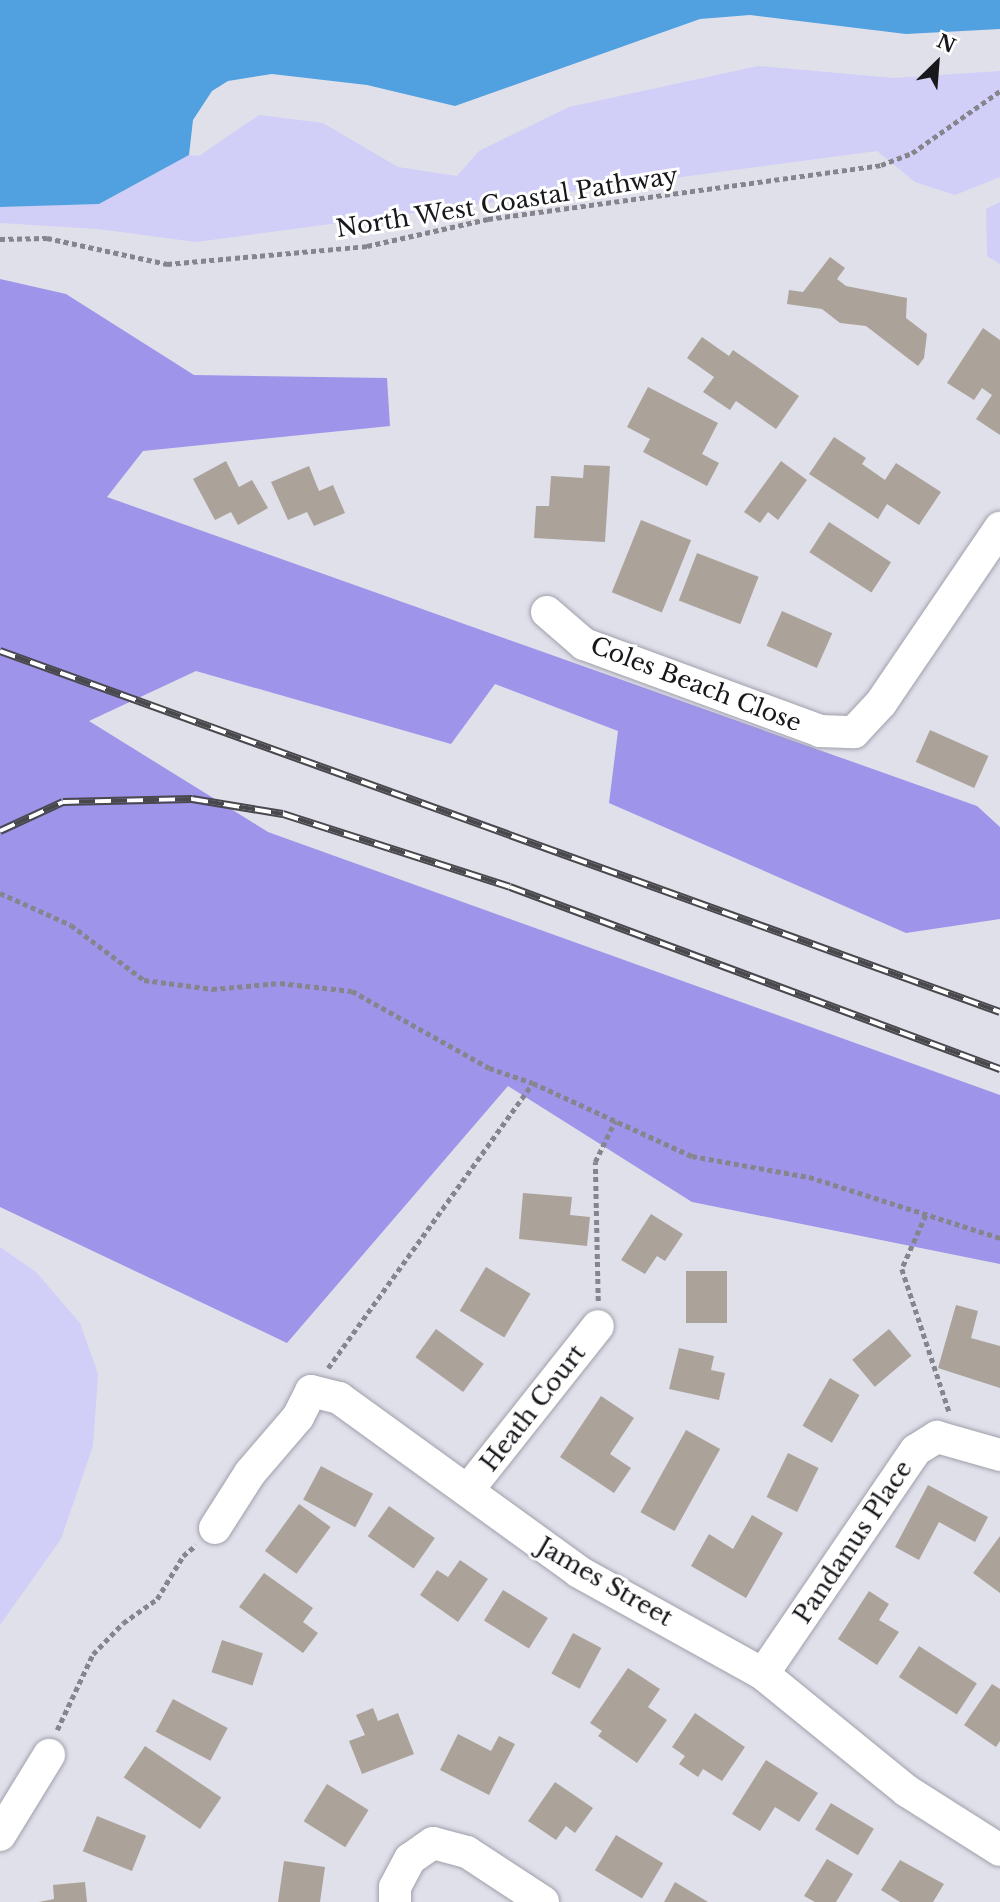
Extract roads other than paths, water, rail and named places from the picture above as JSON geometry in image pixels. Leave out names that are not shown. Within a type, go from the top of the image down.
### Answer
[{"type":"street","name":"Coles Beach Close","points":[[547,612],[584,644],[820,731],[854,732],[881,703],[1000,528]]},
{"type":"street","name":"Heath Court","points":[[468,1490],[598,1326]]},
{"type":"street","name":"James Street","points":[[215,1528],[250,1473],[298,1417],[311,1391],[339,1398],[579,1572],[763,1674],[907,1791],[1000,1850]]},
{"type":"street","name":"Pandanus Place","points":[[763,1674],[916,1450],[937,1437],[959,1441],[1000,1455]]},
{"type":"street","points":[[0,1835],[49,1755]]},
{"type":"street","points":[[394,1902],[395,1887],[410,1859],[433,1843],[467,1852],[543,1902]]},
{"type":"water","points":[[0,0],[1000,0],[1000,29],[906,34],[750,15],[700,19],[455,106],[367,85],[272,74],[228,81],[212,91],[193,120],[189,155],[99,204],[0,207]]},
{"type":"railway","points":[[0,651],[1000,1012]]},
{"type":"railway","points":[[0,831],[63,802],[192,799],[283,814],[510,887],[1000,1069]]}]
